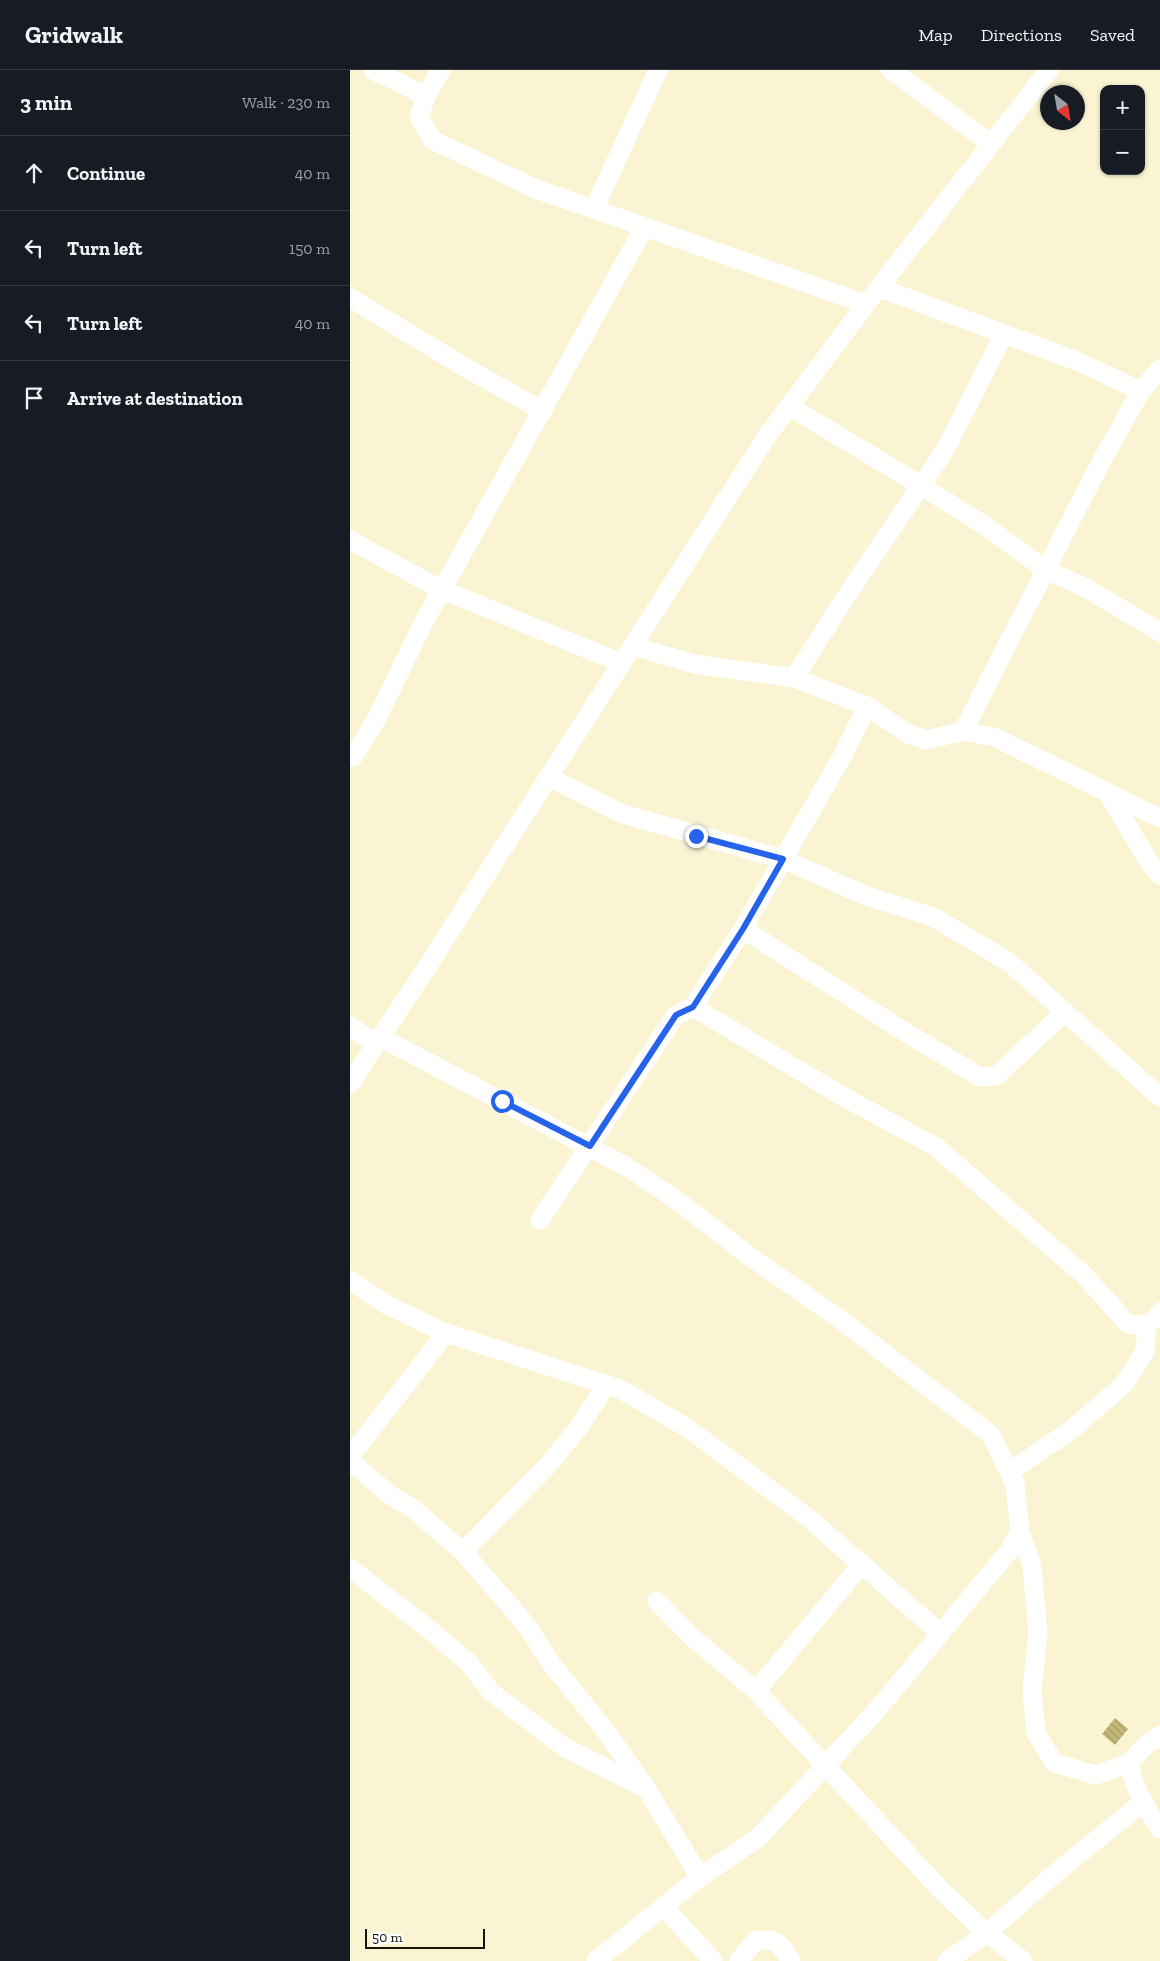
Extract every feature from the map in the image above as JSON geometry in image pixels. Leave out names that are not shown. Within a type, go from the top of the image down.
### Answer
[{"type":"street","points":[[373,70],[426,96]]},
{"type":"street","points":[[441,70],[426,96],[419,116],[432,140],[536,189],[866,304]]},
{"type":"street","points":[[594,209],[658,70]]},
{"type":"street","points":[[891,70],[990,144]]},
{"type":"street","points":[[350,1084],[430,964],[789,406],[866,304],[1049,70]]},
{"type":"street","points":[[351,758],[377,718],[442,590],[544,411],[644,228]]},
{"type":"street","points":[[880,288],[1077,361],[1141,391]]},
{"type":"street","points":[[350,298],[466,368],[544,411]]},
{"type":"street","points":[[794,678],[920,485],[945,450],[1004,334]]},
{"type":"street","points":[[963,731],[1100,464],[1141,391],[1160,369]]},
{"type":"street","points":[[789,406],[920,485],[987,528],[1046,570],[1084,587],[1160,632]]},
{"type":"street","points":[[350,540],[442,590],[622,663]]},
{"type":"street","points":[[633,646],[694,664],[794,678],[867,706],[908,734],[927,740],[963,731],[994,737],[1160,818]]},
{"type":"street","points":[[540,1220],[676,1015],[693,1007],[743,929],[844,755],[867,706]]},
{"type":"street","points":[[549,778],[622,814],[783,859],[864,895],[933,917],[1009,962],[1160,1097]]},
{"type":"street","points":[[1107,791],[1149,862],[1160,875]]},
{"type":"street","points":[[743,929],[900,1029],[980,1077],[996,1076],[1065,1012]]},
{"type":"street","points":[[693,1007],[842,1096],[936,1147],[1083,1274],[1128,1324],[1147,1326]]},
{"type":"street","points":[[350,1026],[590,1146],[629,1168],[682,1204],[750,1256],[841,1320],[991,1436],[1014,1484],[1020,1531],[1032,1566],[1037,1624],[1032,1689],[1036,1733],[1054,1763],[1096,1775],[1129,1763],[1147,1744],[1160,1735]]},
{"type":"street","points":[[350,1280],[387,1305],[446,1333],[620,1389],[689,1429],[812,1520],[940,1633]]},
{"type":"street","points":[[1147,1326],[1160,1312]]},
{"type":"street","points":[[1009,1472],[1070,1431],[1153,1356],[1147,1326]]},
{"type":"street","points":[[350,1457],[446,1333]]},
{"type":"street","points":[[463,1552],[550,1463],[580,1427],[607,1384]]},
{"type":"street","points":[[350,1461],[390,1495],[411,1507],[463,1552],[529,1629],[550,1662],[583,1700],[646,1788],[700,1877]]},
{"type":"street","points":[[596,1961],[700,1877],[758,1838],[876,1710],[1009,1551],[1020,1531]]},
{"type":"street","points":[[756,1691],[862,1564]]},
{"type":"street","points":[[350,1568],[425,1626],[470,1664],[491,1692],[564,1747],[646,1788]]},
{"type":"street","points":[[657,1601],[692,1637],[756,1691],[940,1889],[987,1933],[1023,1961]]},
{"type":"street","points":[[1129,1763],[1132,1783],[1142,1803],[1160,1829]]},
{"type":"street","points":[[947,1961],[987,1933],[1058,1871],[1142,1803]]},
{"type":"street","points":[[663,1906],[712,1961]]},
{"type":"street","points":[[739,1961],[756,1941],[770,1939],[780,1944],[791,1961]]},
{"type":"building","points":[[1115,1718],[1128,1729],[1115,1745],[1102,1734]]},
{"type":"route","points":[[502,1101],[590,1146],[676,1015],[693,1007],[743,929],[783,859],[696,836]]}]
